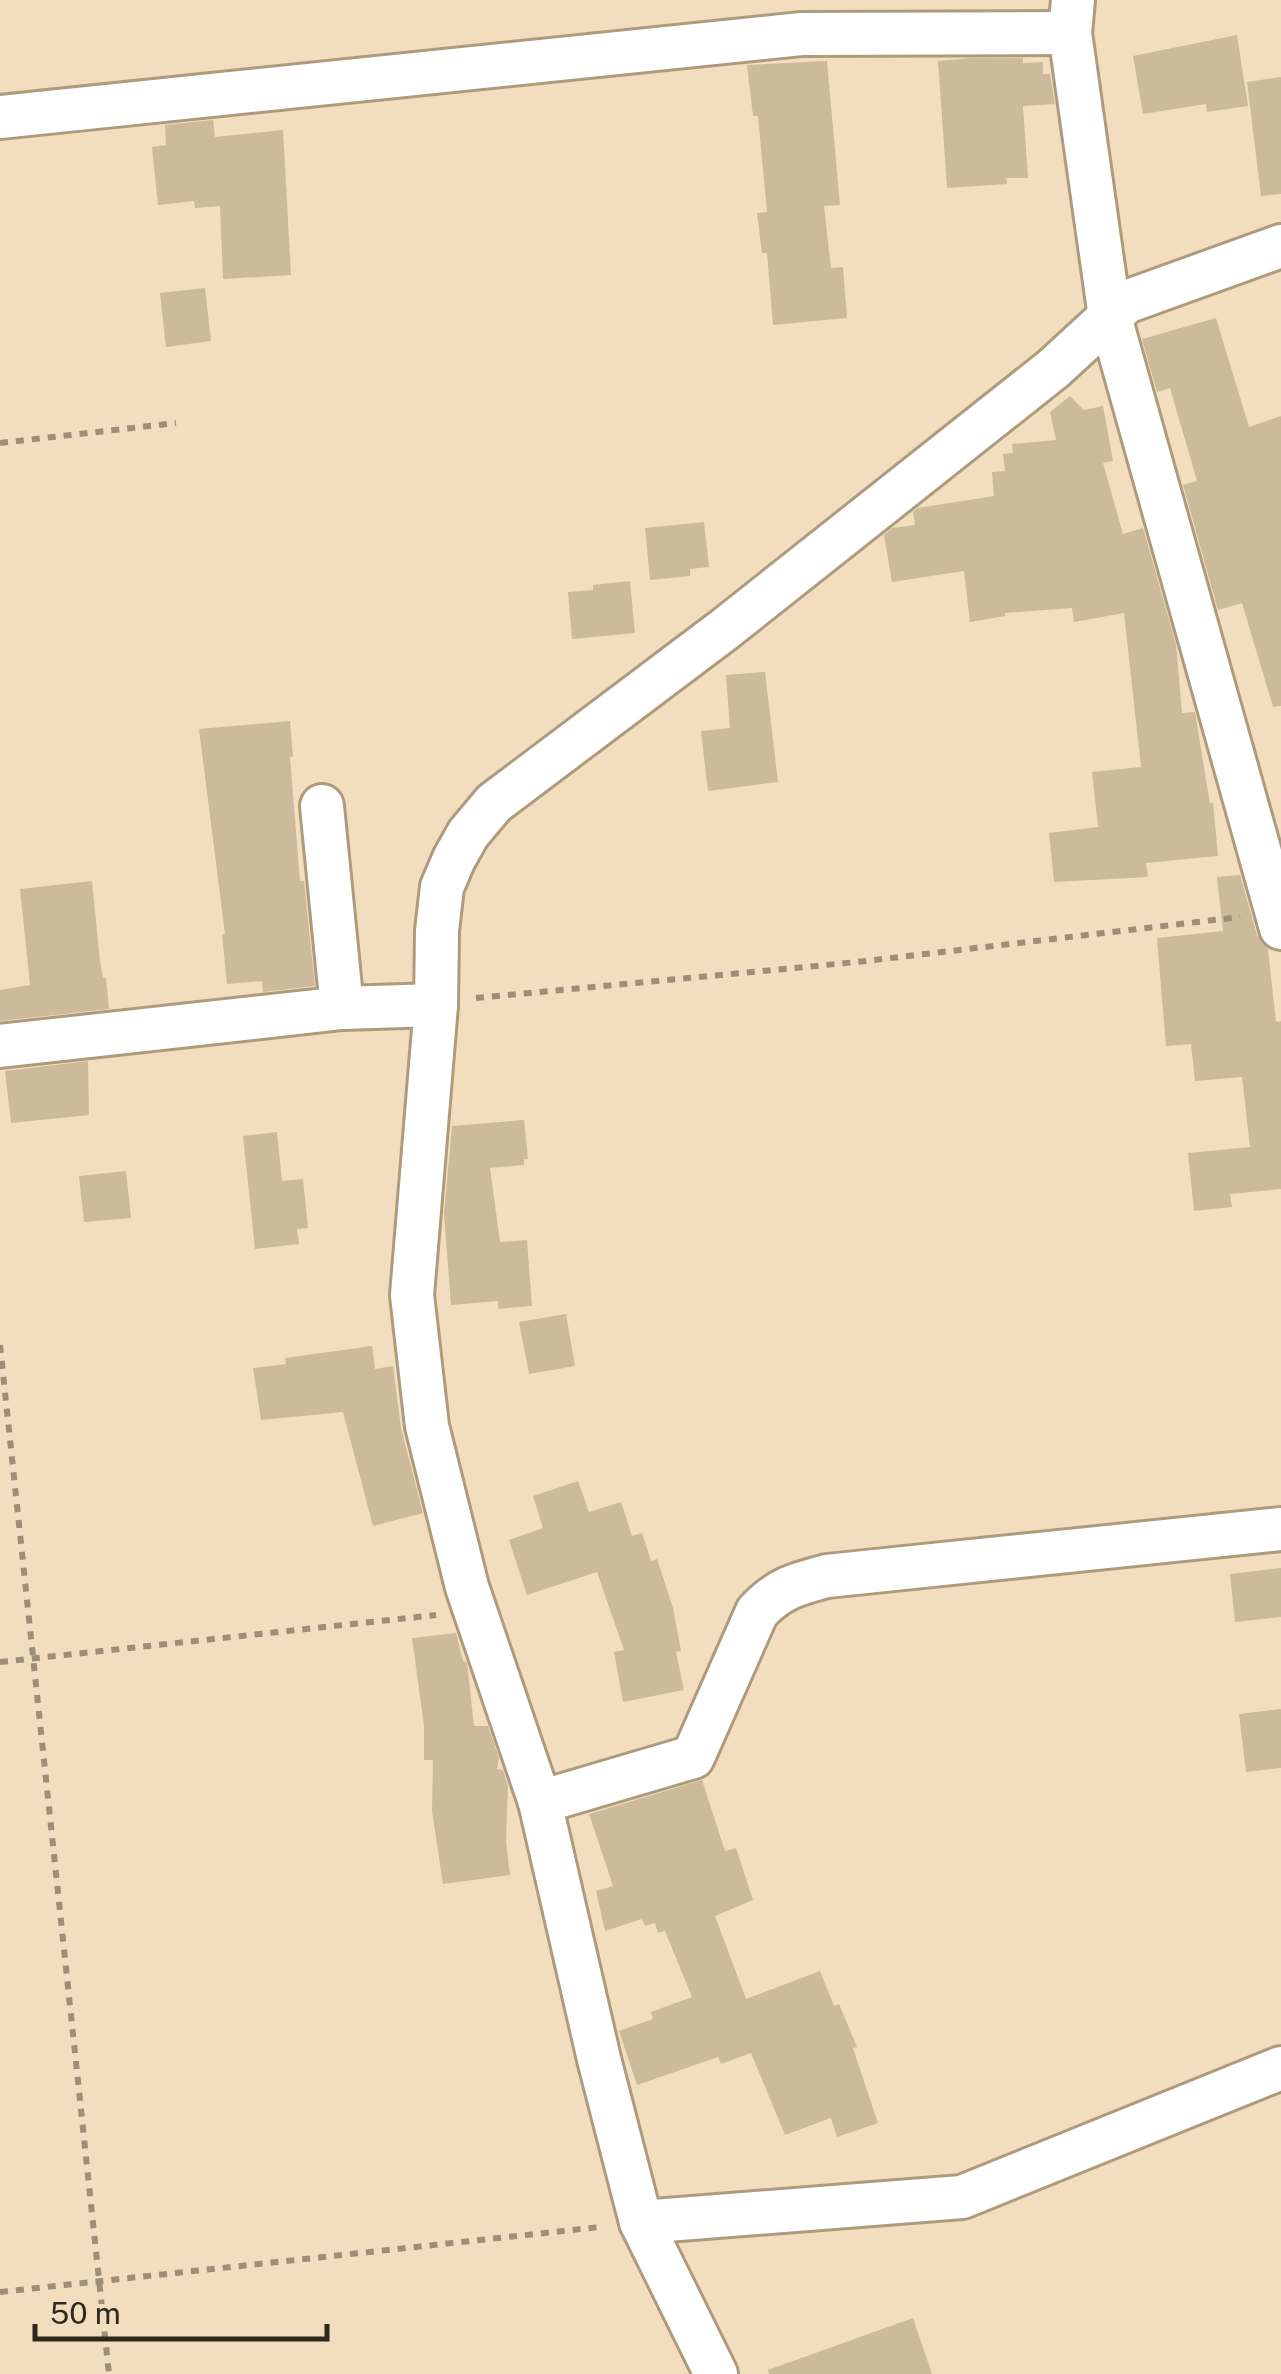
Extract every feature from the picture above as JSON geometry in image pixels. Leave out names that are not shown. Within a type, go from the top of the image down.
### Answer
[{"type":"street","points":[[0,117],[800,34],[1072,16],[1110,317],[1279,920]]},
{"type":"street","points":[[716,2374],[641,2222],[540,1802],[475,1611],[427,1426],[412,1295],[442,887],[468,834],[494,804],[726,629],[1053,369],[1126,302],[1281,246]]},
{"type":"street","points":[[322,806],[342,1008]]},
{"type":"street","points":[[0,1046],[342,1008],[436,1005]]},
{"type":"street","points":[[540,1802],[693,1758],[756,1612],[774,1594],[800,1583],[827,1576],[1281,1528]]},
{"type":"street","points":[[641,2222],[962,2196],[1281,2068]]},
{"type":"path","points":[[0,443],[176,423]]},
{"type":"path","points":[[436,1005],[471,998],[1279,920]]},
{"type":"path","points":[[0,1345],[109,2374]]},
{"type":"path","points":[[0,1662],[475,1611]]},
{"type":"path","points":[[0,2292],[641,2222]]},
{"type":"building","points":[[1237,35],[1248,106],[1207,112],[1206,104],[1143,114],[1133,56]]},
{"type":"building","points":[[971,58],[1043,62],[1043,74],[1050,74],[1055,104],[1023,106],[1028,178],[1006,178],[1007,184],[947,188],[938,61]]},
{"type":"building","points":[[827,61],[840,205],[824,206],[831,268],[843,267],[847,318],[773,325],[767,253],[762,253],[757,213],[767,212],[758,116],[753,116],[747,65]]},
{"type":"building","points":[[1281,77],[1281,194],[1261,196],[1247,82]]},
{"type":"building","points":[[213,120],[215,137],[283,130],[291,275],[223,279],[220,206],[195,208],[194,201],[158,205],[152,147],[166,145],[165,125]]},
{"type":"building","points":[[205,288],[211,341],[166,347],[160,293]]},
{"type":"building","points":[[1216,318],[1249,427],[1281,416],[1281,706],[1273,707],[1242,603],[1218,610],[1183,485],[1197,481],[1170,388],[1157,392],[1142,339]]},
{"type":"building","points":[[1070,396],[1084,410],[1103,406],[1113,461],[1103,463],[1123,534],[1143,528],[1176,644],[1182,713],[1195,712],[1210,804],[1213,802],[1218,856],[1146,863],[1148,877],[1054,882],[1049,833],[1098,827],[1092,772],[1141,767],[1124,613],[1074,622],[1072,608],[1005,613],[970,622],[964,571],[892,582],[884,535],[892,528],[915,525],[913,512],[918,508],[994,496],[992,472],[1005,471],[1003,454],[1013,453],[1012,444],[1056,440],[1050,412]]},
{"type":"building","points":[[704,522],[709,567],[690,569],[690,576],[650,580],[645,528]]},
{"type":"building","points":[[630,581],[635,633],[572,639],[568,592]]},
{"type":"building","points":[[765,672],[778,782],[708,791],[701,731],[730,728],[726,675]]},
{"type":"building","points":[[290,721],[300,881],[304,881],[315,986],[263,992],[262,981],[227,984],[225,934],[199,729]]},
{"type":"building","points":[[1240,875],[1257,935],[1268,949],[1276,1022],[1281,1021],[1281,1189],[1230,1194],[1232,1207],[1194,1211],[1188,1153],[1250,1147],[1242,1077],[1195,1081],[1191,1044],[1166,1046],[1157,938],[1223,931],[1217,877]]},
{"type":"building","points":[[92,881],[109,1009],[0,1021],[0,990],[30,985],[20,889]]},
{"type":"building","points":[[88,1061],[89,1115],[11,1123],[5,1071]]},
{"type":"building","points":[[524,1120],[528,1159],[524,1159],[524,1165],[490,1168],[500,1242],[527,1240],[532,1306],[498,1309],[498,1301],[451,1305],[444,1214],[452,1126]]},
{"type":"building","points":[[277,1132],[282,1181],[303,1179],[308,1228],[297,1229],[299,1244],[255,1249],[243,1136]]},
{"type":"building","points":[[126,1171],[131,1218],[84,1222],[79,1176]]},
{"type":"building","points":[[566,1314],[575,1366],[529,1374],[519,1322]]},
{"type":"building","points":[[372,1346],[375,1369],[393,1366],[401,1428],[423,1513],[373,1526],[343,1412],[261,1420],[253,1368],[286,1364],[285,1358]]},
{"type":"building","points":[[578,1481],[589,1512],[621,1502],[632,1536],[642,1533],[651,1561],[657,1559],[673,1608],[684,1690],[623,1702],[614,1652],[624,1650],[597,1572],[527,1595],[509,1540],[543,1528],[533,1496]]},
{"type":"building","points":[[1281,1568],[1281,1617],[1235,1622],[1230,1574]]},
{"type":"building","points":[[456,1633],[463,1661],[467,1663],[474,1726],[488,1726],[499,1758],[497,1769],[503,1770],[508,1786],[506,1841],[510,1875],[443,1884],[432,1811],[433,1760],[424,1760],[424,1726],[412,1638]]},
{"type":"building","points":[[1281,1709],[1281,1768],[1246,1772],[1239,1714]]},
{"type":"building","points":[[702,1780],[725,1851],[736,1848],[753,1900],[715,1916],[746,1999],[820,1971],[857,2047],[853,2048],[878,2123],[837,2137],[831,2118],[785,2135],[751,2053],[721,2064],[718,2057],[637,2085],[619,2031],[653,2019],[651,2012],[692,1997],[665,1931],[658,1933],[655,1923],[645,1926],[642,1919],[605,1931],[596,1891],[613,1886],[589,1814]]},
{"type":"building","points":[[913,2318],[932,2374],[769,2374],[768,2370]]}]
